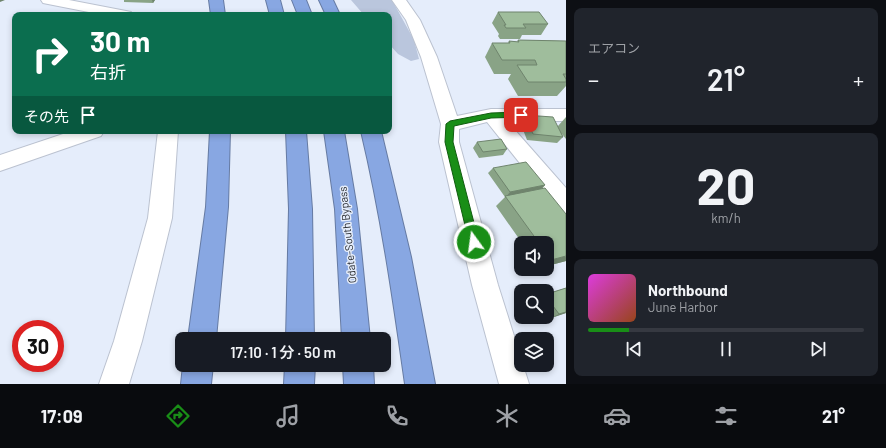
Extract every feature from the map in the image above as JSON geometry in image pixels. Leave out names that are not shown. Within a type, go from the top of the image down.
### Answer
[{"type":"highway","points":[[216,0],[218,12]]},
{"type":"highway","points":[[273,0],[276,12]]},
{"type":"highway","points":[[299,0],[304,12]]},
{"type":"highway","points":[[326,0],[332,12]]},
{"type":"highway","points":[[203,332],[217,207],[220,134]]},
{"type":"highway","points":[[296,134],[301,272],[300,332]]},
{"type":"highway","name":"Odate-South Bypass","points":[[335,134],[338,151],[351,263],[356,332]]},
{"type":"highway","points":[[372,134],[399,258],[420,384]]},
{"type":"highway","points":[[196,384],[197,372]]},
{"type":"highway","points":[[299,384],[300,372]]},
{"type":"highway","points":[[358,372],[359,384]]},
{"type":"street","points":[[48,0],[110,12]]},
{"type":"street","points":[[399,0],[413,20],[429,57],[450,124],[449,142],[485,285],[514,384]]},
{"type":"street","points":[[450,124],[491,115],[566,115]]},
{"type":"street","points":[[491,115],[566,204]]},
{"type":"street","points":[[0,163],[85,134]]},
{"type":"street","points":[[114,384],[128,341],[160,218],[168,134]]},
{"type":"shaded area","points":[[351,0],[392,0],[414,40],[419,59],[411,61],[398,54],[392,47],[392,12],[361,12]]},
{"type":"building","points":[[498,12],[539,12],[548,24],[523,24],[526,28],[506,28],[504,25],[506,25]]},
{"type":"building","points":[[518,40],[566,41],[566,74],[563,74],[566,82],[528,82],[517,65],[537,65],[535,60],[502,60],[492,43],[510,43],[509,41],[519,42]]},
{"type":"building","points":[[524,115],[553,117],[563,137],[533,134]]},
{"type":"building","points":[[501,139],[507,149],[483,152],[477,142]]},
{"type":"building","points":[[526,162],[545,185],[510,192],[493,168]]},
{"type":"building","points":[[545,188],[566,214],[566,256],[554,259],[554,236],[534,236],[505,196]]},
{"type":"building","points":[[566,288],[566,312],[559,314],[554,307],[554,292]]},
{"type":"route","points":[[474,242],[449,142],[450,124],[491,115],[521,115]]}]
